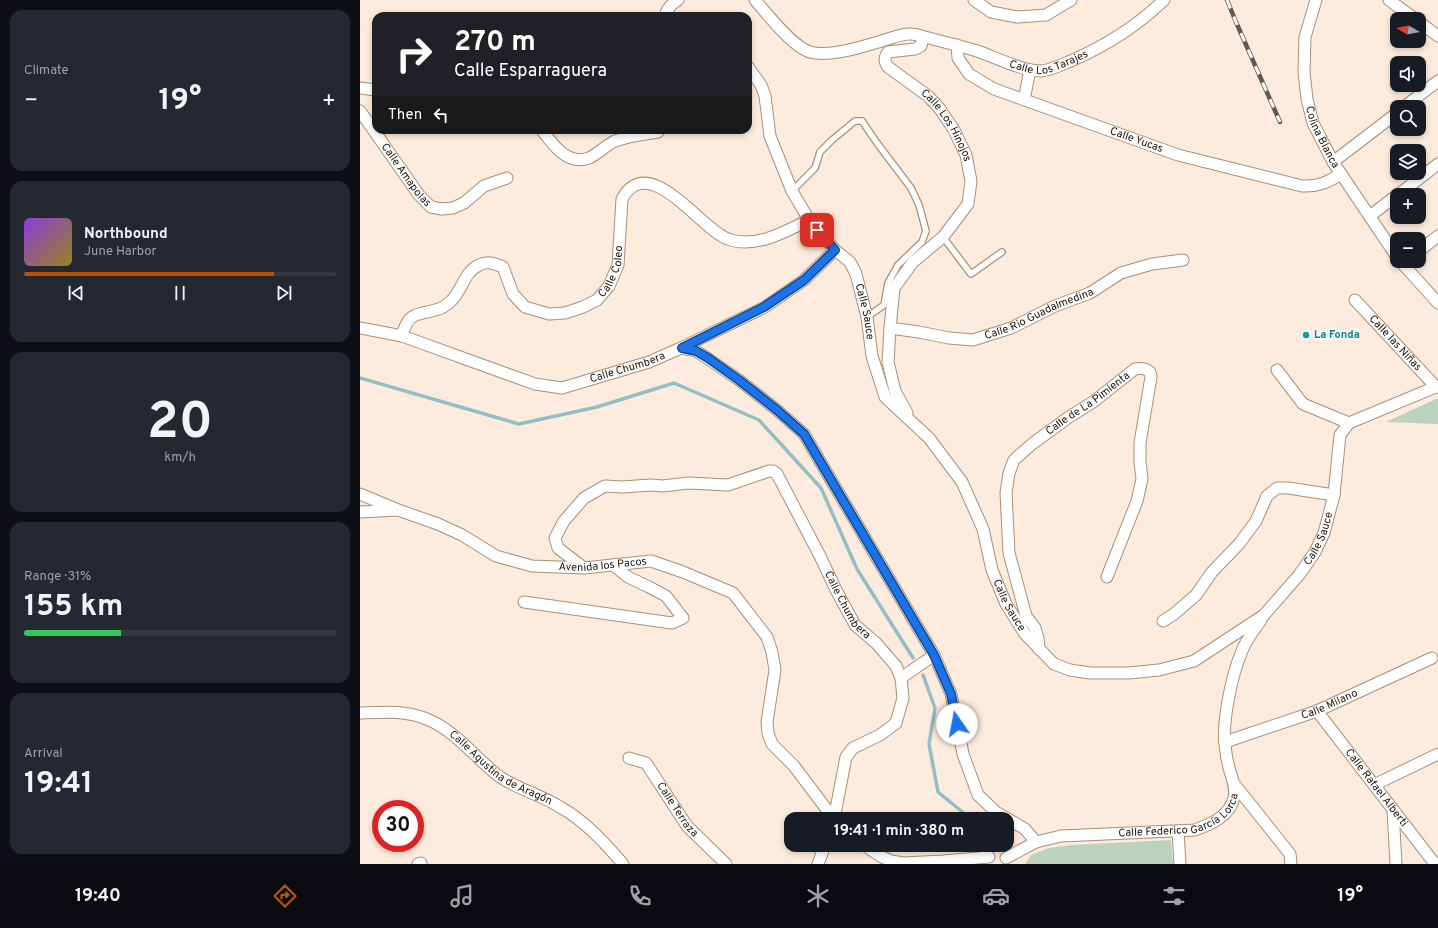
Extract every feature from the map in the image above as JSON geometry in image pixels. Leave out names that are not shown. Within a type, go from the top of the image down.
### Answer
[{"type":"street","points":[[666,12],[673,2],[678,0]]},
{"type":"street","points":[[755,0],[795,44],[810,52],[826,53],[846,50],[903,35],[916,34],[921,36]]},
{"type":"street","points":[[974,0],[991,12],[1017,18],[1046,15],[1071,0]]},
{"type":"street","name":"Calle Los Tarajes","points":[[921,36],[957,45],[1030,70],[1042,71],[1054,68],[1097,50],[1126,32],[1164,0]]},
{"type":"street","name":"Colina Blanca","points":[[1316,0],[1305,37],[1304,72],[1307,99],[1314,123],[1333,162],[1390,245]]},
{"type":"street","points":[[1389,0],[1405,12]]},
{"type":"street","points":[[1426,27],[1438,36]]},
{"type":"street","name":"Calle Los Hinojos","points":[[911,421],[896,391],[888,362],[894,288],[913,262],[943,237],[968,204],[971,181],[966,155],[954,130],[940,109],[928,96],[888,67],[885,62],[885,56],[888,52],[915,49],[921,46],[921,36]]},
{"type":"street","name":"Calle Yucas","points":[[957,45],[958,58],[969,74],[994,89],[1178,155],[1302,186],[1313,187],[1329,181],[1341,174]]},
{"type":"street","points":[[1024,100],[1030,70]]},
{"type":"street","name":"Calle Sauce","points":[[752,73],[761,85],[765,96],[770,136],[792,191],[809,220],[835,250],[850,262],[856,274],[867,317],[872,356],[885,397],[929,438],[962,482],[982,529],[992,570],[1006,604],[1025,634],[1054,664],[1070,670],[1090,673],[1129,673],[1159,670],[1194,661],[1264,615],[1299,575],[1315,552],[1324,533],[1334,495],[1340,435],[1349,423]]},
{"type":"street","points":[[1413,100],[1438,81]]},
{"type":"street","points":[[360,88],[372,90]]},
{"type":"street","name":"Calle Amapolas","points":[[360,111],[372,128]]},
{"type":"street","points":[[1333,162],[1390,118]]},
{"type":"street","name":"Calle Amapolas","points":[[376,134],[419,196],[431,206],[442,209],[453,208],[464,203],[484,186],[507,178]]},
{"type":"street","points":[[545,134],[550,142],[564,155],[582,160],[590,157],[614,142],[632,135],[641,134]]},
{"type":"street","points":[[1406,188],[1438,164]]},
{"type":"street","name":"Calle Coleo","points":[[402,336],[406,323],[413,316],[422,312],[433,311],[443,307],[452,300],[467,276],[477,266],[485,262],[503,266],[513,294],[525,307],[549,314],[565,312],[583,307],[597,300],[609,286],[618,265],[622,199],[628,189],[636,183],[646,183],[657,186],[676,197],[716,232],[727,239],[742,242],[759,241],[779,234],[809,220]]},
{"type":"street","points":[[1370,216],[1390,200]]},
{"type":"street","points":[[1426,245],[1438,236]]},
{"type":"street","name":"Calle Chumbera","points":[[360,328],[402,336],[535,384],[562,388],[649,362],[682,348],[764,307],[804,280],[835,250]]},
{"type":"street","name":"Calle Rio Guadalmedina","points":[[890,328],[949,338],[973,340],[1011,328],[1055,306],[1090,293],[1121,273],[1152,264],[1183,260]]},
{"type":"street","name":"Colina Blanca","points":[[1407,268],[1438,303]]},
{"type":"street","name":"Calle las Niñas","points":[[1356,300],[1437,386]]},
{"type":"street","points":[[682,348],[696,351],[708,358],[777,410],[804,434],[934,655],[951,694],[963,754],[978,795],[996,812],[1025,829],[1036,842]]},
{"type":"street","name":"Calle de La Pimienta","points":[[1039,649],[1035,628],[1026,616],[1009,553],[1006,493],[1009,473],[1014,460],[1032,444],[1069,417],[1093,402],[1135,369],[1141,368],[1150,372],[1151,377],[1140,442],[1142,479],[1137,501],[1107,577]]},
{"type":"street","points":[[1278,370],[1303,404],[1349,423],[1437,386]]},
{"type":"street","name":"Calle Chumbera","points":[[584,568],[558,548],[555,538],[564,521],[584,498],[605,486],[663,486],[688,483],[728,485],[769,471],[774,471],[777,474],[855,625],[876,643],[896,666],[901,678],[904,698],[896,723],[880,735],[853,748],[846,757],[835,812]]},
{"type":"street","points":[[1163,621],[1174,614],[1196,595],[1212,572],[1239,544],[1256,520],[1267,496],[1277,488],[1288,488],[1334,495]]},
{"type":"street","points":[[362,512],[362,495],[398,510]]},
{"type":"street","name":"Avenida los Pacos","points":[[362,512],[398,510],[438,524],[462,535],[496,556],[532,566],[584,568],[651,561],[683,572],[733,593],[767,636],[772,652],[775,670],[767,722],[768,733],[772,744],[794,766],[829,812]]},
{"type":"street","points":[[524,602],[672,623],[683,618],[666,596],[628,577],[613,565]]},
{"type":"street","name":"Calle Federico García Lorca","points":[[1008,861],[1036,842],[1061,836],[1195,830],[1212,823],[1228,811],[1234,799],[1235,785],[1228,764],[1224,742],[1225,720],[1236,670],[1242,651],[1264,615]]},
{"type":"street","points":[[901,678],[934,655]]},
{"type":"street","name":"Calle Milano","points":[[1224,742],[1317,712],[1432,658]]},
{"type":"street","name":"Calle Rafael Alberti","points":[[1317,712],[1435,864]]},
{"type":"street","name":"Calle Agustina de Aragón","points":[[360,713],[408,713],[429,720],[446,729],[500,776],[521,789],[560,806],[588,827],[623,864]]},
{"type":"street","points":[[1374,785],[1438,754]]},
{"type":"street","name":"Calle Terraza","points":[[629,758],[646,764],[687,826],[726,864]]},
{"type":"street","points":[[1235,785],[1290,854],[1291,864]]},
{"type":"street","points":[[1393,811],[1396,864]]},
{"type":"street","points":[[1178,831],[1180,864]]},
{"type":"street","points":[[818,864],[822,852]]},
{"type":"street","points":[[874,852],[891,862],[904,863],[986,861],[998,855],[1008,861]]},
{"type":"lane","points":[[792,191],[815,168],[820,152],[855,121],[862,121],[876,143],[911,188],[919,205],[926,231],[922,242],[898,265],[888,283],[884,305],[867,317]]},
{"type":"lane","points":[[943,237],[971,274],[1002,252]]},
{"type":"green space","points":[[1438,398],[1438,424],[1386,422]]},
{"type":"green space","points":[[1171,840],[1173,864],[1025,864],[1031,855],[1049,848],[1072,845]]},
{"type":"waterway","points":[[360,378],[519,424],[597,407],[674,383],[759,420],[821,488],[857,569],[913,658]]},
{"type":"waterway","points":[[923,675],[935,708],[929,744],[938,792],[962,812]]},
{"type":"railway","points":[[1227,0],[1280,122]]},
{"type":"place","name":"La Fonda","points":[[1306,335]]},
{"type":"route","points":[[817,230],[835,250],[804,280],[764,307],[682,348],[696,351],[708,358],[777,410],[804,434],[934,655],[951,694],[957,724]]}]
